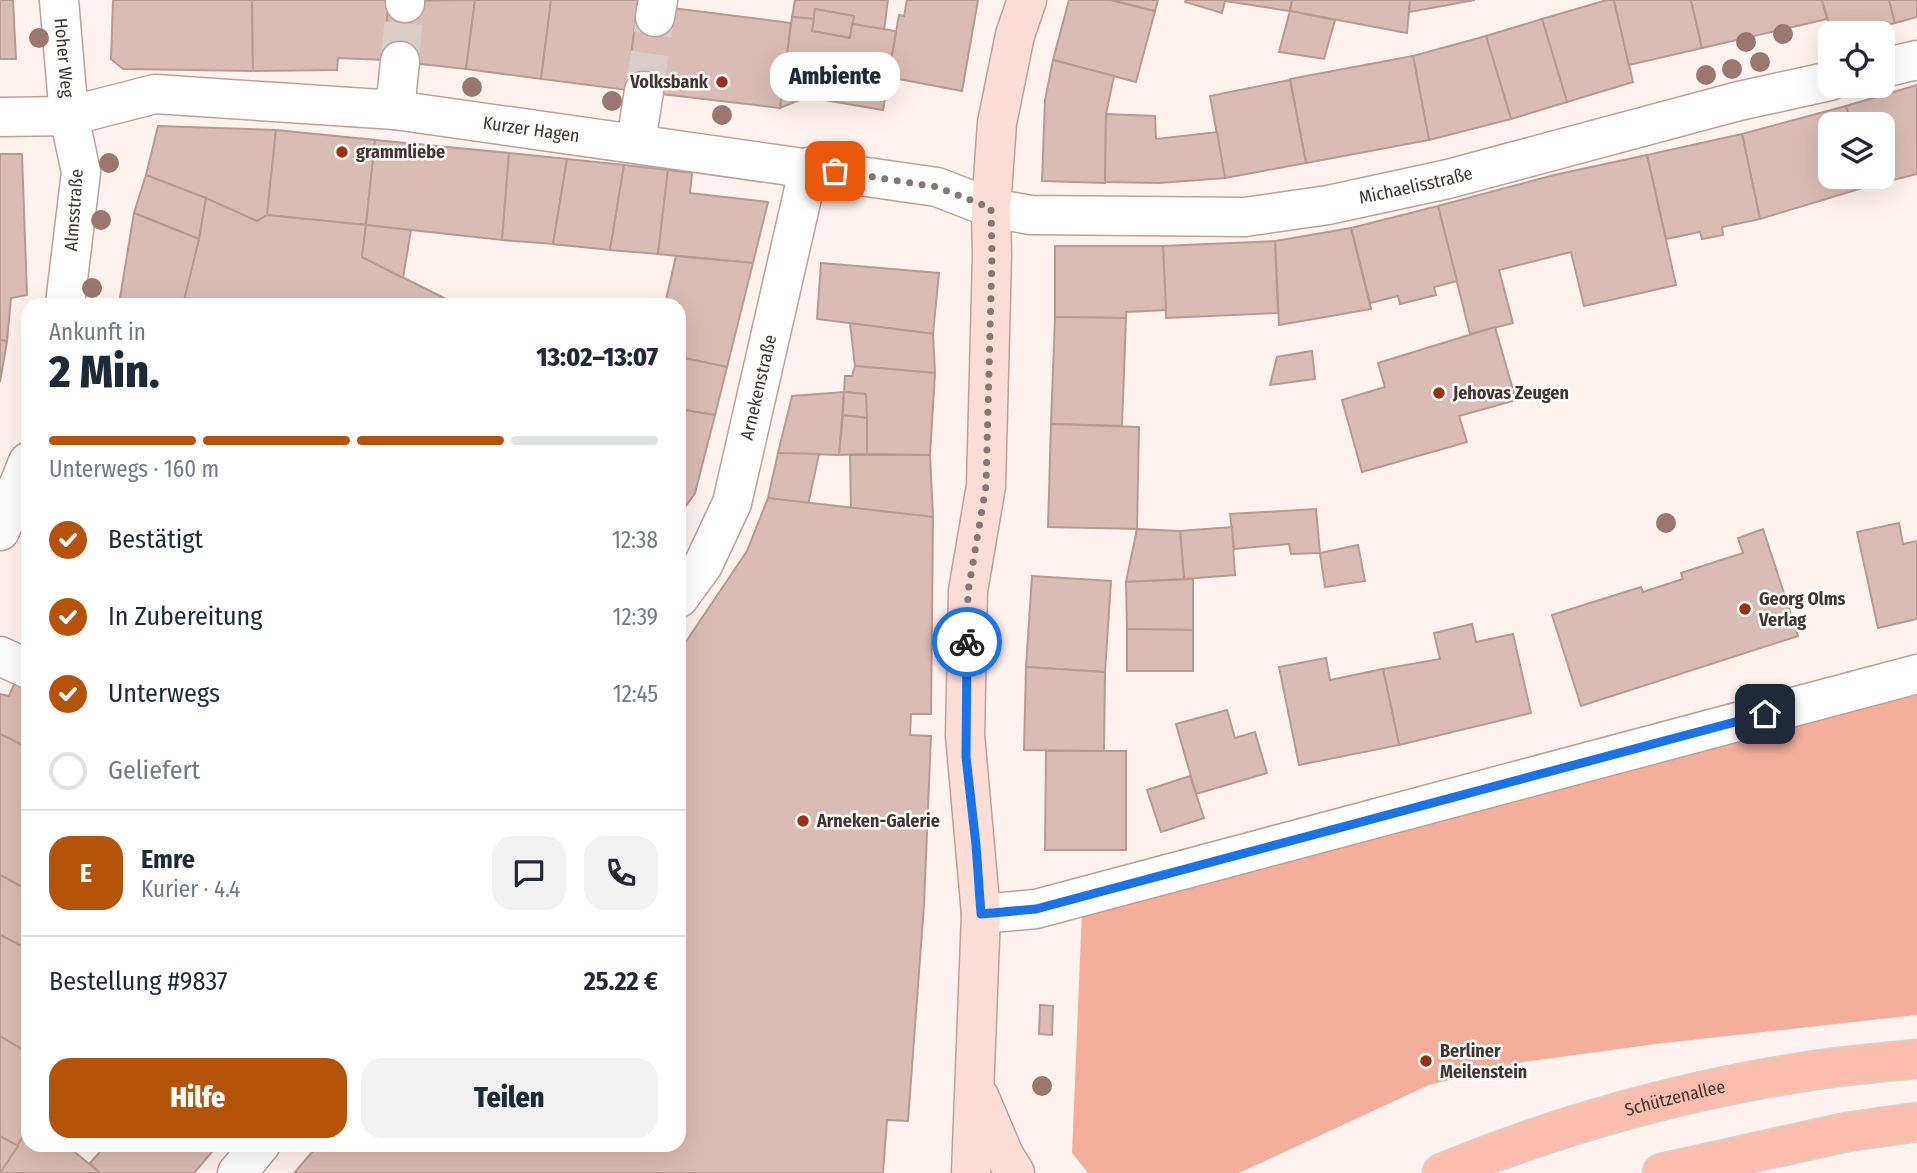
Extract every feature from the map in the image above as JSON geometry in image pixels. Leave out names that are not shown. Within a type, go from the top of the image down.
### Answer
[{"type":"main road","name":"Schützenallee","points":[[1442,1173],[1506,1147],[1611,1114],[1817,1070],[1917,1059]]},
{"type":"main road","points":[[1662,1173],[1847,1132],[1917,1122]]},
{"type":"street","name":"Hoher Weg","points":[[59,0],[69,116]]},
{"type":"street","points":[[971,1173],[981,914],[965,735],[968,592],[987,475],[991,208],[997,122],[1015,35],[1027,0]]},
{"type":"street","points":[[1895,65],[1917,60]]},
{"type":"street","points":[[395,110],[400,61]]},
{"type":"street","name":"Michaelisstraße","points":[[991,208],[1031,215],[1245,217],[1328,205],[1448,179],[1739,101],[1818,83]]},
{"type":"street","points":[[636,142],[644,91]]},
{"type":"street","name":"Kurzer Hagen","points":[[0,117],[69,116],[155,94],[395,110],[636,142],[937,187],[991,208]]},
{"type":"street","name":"Almsstraße","points":[[66,298],[80,172],[69,116]]},
{"type":"street","name":"Arnekenstraße","points":[[686,588],[703,565],[732,503],[809,167]]},
{"type":"street","points":[[3,516],[21,477]]},
{"type":"street","points":[[0,656],[21,666]]},
{"type":"street","points":[[981,914],[1036,909],[1917,674]]},
{"type":"street","points":[[974,1084],[1003,1155],[1014,1173]]},
{"type":"street","points":[[237,1173],[254,1152]]},
{"type":"shaded area","points":[[1917,686],[1917,1015],[1656,1044],[1524,1062],[1429,1085],[1239,1173],[1088,1173],[1072,1153],[1082,909]]},
{"type":"building","points":[[0,0],[13,0],[16,59],[0,59]]},
{"type":"building","points":[[113,0],[252,0],[253,71],[123,69],[111,59]]},
{"type":"building","points":[[252,0],[389,0],[383,60],[338,58],[337,70],[253,71]]},
{"type":"building","points":[[475,0],[466,69],[383,60],[389,1]]},
{"type":"building","points":[[475,0],[551,0],[541,79],[466,69]]},
{"type":"building","points":[[551,0],[638,0],[627,90],[541,79]]},
{"type":"building","points":[[795,0],[888,0],[884,30],[852,24],[854,16],[815,9],[814,19],[792,17]]},
{"type":"building","points":[[907,0],[978,0],[962,91],[888,77],[899,15],[904,16]]},
{"type":"building","points":[[1069,0],[1111,0],[1155,11],[1136,82],[1053,60]]},
{"type":"building","points":[[1111,0],[1158,0],[1155,11]]},
{"type":"building","points":[[1186,0],[1292,0],[1290,11],[1225,1],[1222,13],[1185,2]]},
{"type":"building","points":[[1292,0],[1410,0],[1407,33],[1290,11]]},
{"type":"building","points":[[1410,0],[1475,0],[1409,12]]},
{"type":"building","points":[[1614,0],[1633,82],[1567,102],[1542,19]]},
{"type":"building","points":[[1614,0],[1691,0],[1702,48],[1629,65]]},
{"type":"building","points":[[1691,0],[1822,0],[1827,19],[1702,48]]},
{"type":"building","points":[[1822,0],[1889,0],[1894,21],[1828,21]]},
{"type":"building","points":[[1889,0],[1917,0],[1917,17],[1894,21]]},
{"type":"building","points":[[672,8],[791,23],[780,108],[627,90],[636,15],[670,19]]},
{"type":"building","points":[[815,9],[854,16],[850,38],[812,31]]},
{"type":"building","points":[[1290,11],[1335,20],[1324,59],[1279,52]]},
{"type":"building","points":[[792,17],[814,19],[812,31],[850,38],[852,24],[896,31],[883,110],[807,97],[780,108]]},
{"type":"building","points":[[1542,19],[1567,102],[1511,119],[1486,36]]},
{"type":"building","points":[[1486,36],[1511,119],[1429,140],[1413,56]]},
{"type":"building","points":[[1413,56],[1429,140],[1306,163],[1290,79]]},
{"type":"building","points":[[1053,60],[1114,76],[1106,114],[1105,183],[1042,181],[1045,100]]},
{"type":"building","points":[[1290,80],[1306,163],[1225,178],[1210,96]]},
{"type":"building","points":[[1917,85],[1917,174],[1895,180],[1895,112],[1848,112],[1846,106],[1873,98],[1895,98],[1895,92]]},
{"type":"building","points":[[1846,106],[1848,112],[1824,112]]},
{"type":"building","points":[[1106,114],[1155,116],[1156,139],[1217,132],[1225,178],[1159,183],[1105,182]]},
{"type":"building","points":[[1818,114],[1818,189],[1859,189],[1760,219],[1742,134]]},
{"type":"building","points":[[158,126],[276,130],[267,215],[257,221],[146,175]]},
{"type":"building","points":[[276,130],[375,140],[366,225],[267,215]]},
{"type":"building","points":[[1742,134],[1760,219],[1722,227],[1723,235],[1702,239],[1700,232],[1666,239],[1647,155]]},
{"type":"building","points":[[375,140],[509,153],[502,240],[366,225]]},
{"type":"building","points":[[509,153],[567,159],[553,244],[502,240]]},
{"type":"building","points":[[0,154],[22,154],[27,295],[11,298],[7,341],[0,340]]},
{"type":"building","points":[[1647,155],[1676,285],[1584,306],[1571,252],[1499,270],[1513,323],[1470,334],[1438,206],[1554,175]]},
{"type":"building","points":[[567,159],[624,165],[610,250],[553,244]]},
{"type":"building","points":[[624,165],[668,170],[658,254],[610,250]]},
{"type":"building","points":[[668,170],[692,173],[690,193],[768,202],[753,263],[658,254]]},
{"type":"building","points":[[146,175],[206,198],[199,239],[134,213]]},
{"type":"building","points":[[206,198],[257,221],[267,215],[366,225],[362,257],[444,298],[184,298]]},
{"type":"building","points":[[1438,206],[1457,281],[1434,287],[1436,295],[1400,304],[1398,296],[1370,303],[1351,228]]},
{"type":"building","points":[[134,213],[199,239],[184,298],[120,298]]},
{"type":"building","points":[[366,225],[411,230],[403,278],[362,257]]},
{"type":"building","points":[[1351,228],[1371,309],[1279,325],[1275,241]]},
{"type":"building","points":[[1275,241],[1278,313],[1166,318],[1163,246]]},
{"type":"building","points":[[1055,246],[1163,246],[1166,310],[1126,312],[1126,318],[1055,317]]},
{"type":"building","points":[[676,256],[753,263],[727,367],[686,358],[686,298],[666,298]]},
{"type":"building","points":[[821,263],[939,273],[933,334],[817,319]]},
{"type":"building","points":[[1055,317],[1126,318],[1122,426],[1051,424]]},
{"type":"building","points":[[850,323],[933,334],[935,373],[855,366]]},
{"type":"building","name":"Jehovas Zeugen","points":[[1495,327],[1516,400],[1459,416],[1467,442],[1362,472],[1342,400],[1385,387],[1378,363]]},
{"type":"building","points":[[0,340],[7,341],[0,382]]},
{"type":"building","points":[[1312,351],[1315,379],[1270,385],[1277,357]]},
{"type":"building","points":[[686,358],[727,367],[715,415],[686,410]]},
{"type":"building","points":[[855,366],[935,373],[930,455],[867,454],[866,394],[844,392],[845,376],[852,376]]},
{"type":"building","points":[[844,392],[839,455],[778,453],[792,396]]},
{"type":"building","points":[[844,392],[866,394],[867,418],[843,415]]},
{"type":"building","points":[[686,410],[715,415],[695,493],[686,506]]},
{"type":"building","points":[[843,415],[867,418],[867,454],[839,455]]},
{"type":"building","points":[[1051,424],[1139,427],[1137,529],[1048,527]]},
{"type":"building","points":[[778,453],[819,454],[808,505],[768,498]]},
{"type":"building","points":[[850,455],[930,455],[933,517],[851,508]]},
{"type":"building","name":"Arneken-Galerie","points":[[768,498],[933,517],[931,714],[911,714],[910,735],[931,736],[924,905],[908,1121],[887,1120],[883,1173],[294,1173],[312,1152],[686,1152],[686,642],[747,551]]},
{"type":"building","points":[[1316,509],[1320,553],[1291,554],[1289,544],[1234,549],[1230,514]]},
{"type":"building","points":[[1899,523],[1903,544],[1917,541],[1917,619],[1878,628],[1857,532]]},
{"type":"building","points":[[1232,527],[1235,575],[1184,579],[1180,531]]},
{"type":"building","points":[[1137,529],[1180,531],[1184,579],[1126,582]]},
{"type":"building","points":[[1763,529],[1798,636],[1581,706],[1552,615],[1641,587],[1643,592],[1683,579],[1681,573],[1743,553],[1738,538]]},
{"type":"building","points":[[1358,545],[1365,581],[1325,587],[1320,553]]},
{"type":"building","points":[[1032,576],[1111,581],[1105,672],[1026,667]]},
{"type":"building","points":[[1193,579],[1193,630],[1127,629],[1126,582]]},
{"type":"building","points":[[1472,624],[1476,642],[1513,634],[1531,713],[1399,745],[1383,669],[1440,659],[1434,633]]},
{"type":"building","points":[[1127,629],[1193,630],[1193,671],[1127,671]]},
{"type":"building","points":[[1326,658],[1330,680],[1383,669],[1399,745],[1299,765],[1279,667]]},
{"type":"building","points":[[1026,667],[1105,672],[1104,751],[1024,750]]},
{"type":"building","points":[[15,682],[21,685],[21,744],[0,734],[0,694],[9,696]]},
{"type":"building","points":[[1227,710],[1235,738],[1255,732],[1267,773],[1196,794],[1176,724]]},
{"type":"building","points":[[0,734],[21,744],[21,886],[0,875]]},
{"type":"building","points":[[1046,751],[1126,751],[1126,850],[1045,850]]},
{"type":"building","points":[[1190,776],[1204,818],[1161,832],[1147,790]]},
{"type":"building","points":[[0,875],[21,886],[21,946],[0,935]]},
{"type":"building","points":[[0,935],[21,946],[21,1049],[0,1036]]},
{"type":"building","points":[[1040,1005],[1053,1006],[1052,1035],[1039,1034]]},
{"type":"building","points":[[0,1036],[21,1049],[21,1141],[18,1146],[0,1136]]},
{"type":"building","points":[[0,1136],[18,1146],[0,1173]]},
{"type":"building","points":[[21,1140],[21,1152],[75,1152],[100,1173],[0,1173]]},
{"type":"building","points":[[100,1152],[212,1152],[194,1173],[100,1173],[90,1163]]},
{"type":"tunnel","points":[[400,61],[405,3]]},
{"type":"tunnel","points":[[644,91],[655,17]]},
{"type":"way so far","points":[[835,171],[937,187],[991,208],[988,464],[984,506],[968,592],[967,642]]},
{"type":"place","name":"Volksbank","points":[[722,82]]},
{"type":"place","name":"grammliebe","points":[[342,152]]},
{"type":"place","name":"Ambiente","points":[[835,171]]},
{"type":"place","name":"Jehovas Zeugen","points":[[1439,393]]},
{"type":"place","name":"Georg Olms Verlag","points":[[1745,609]]},
{"type":"place","name":"Arneken-Galerie","points":[[803,821]]},
{"type":"place","name":"Berliner Meilenstein","points":[[1426,1061]]},
{"type":"route","points":[[967,642],[966,757],[981,914],[1036,909],[1765,714]]}]
